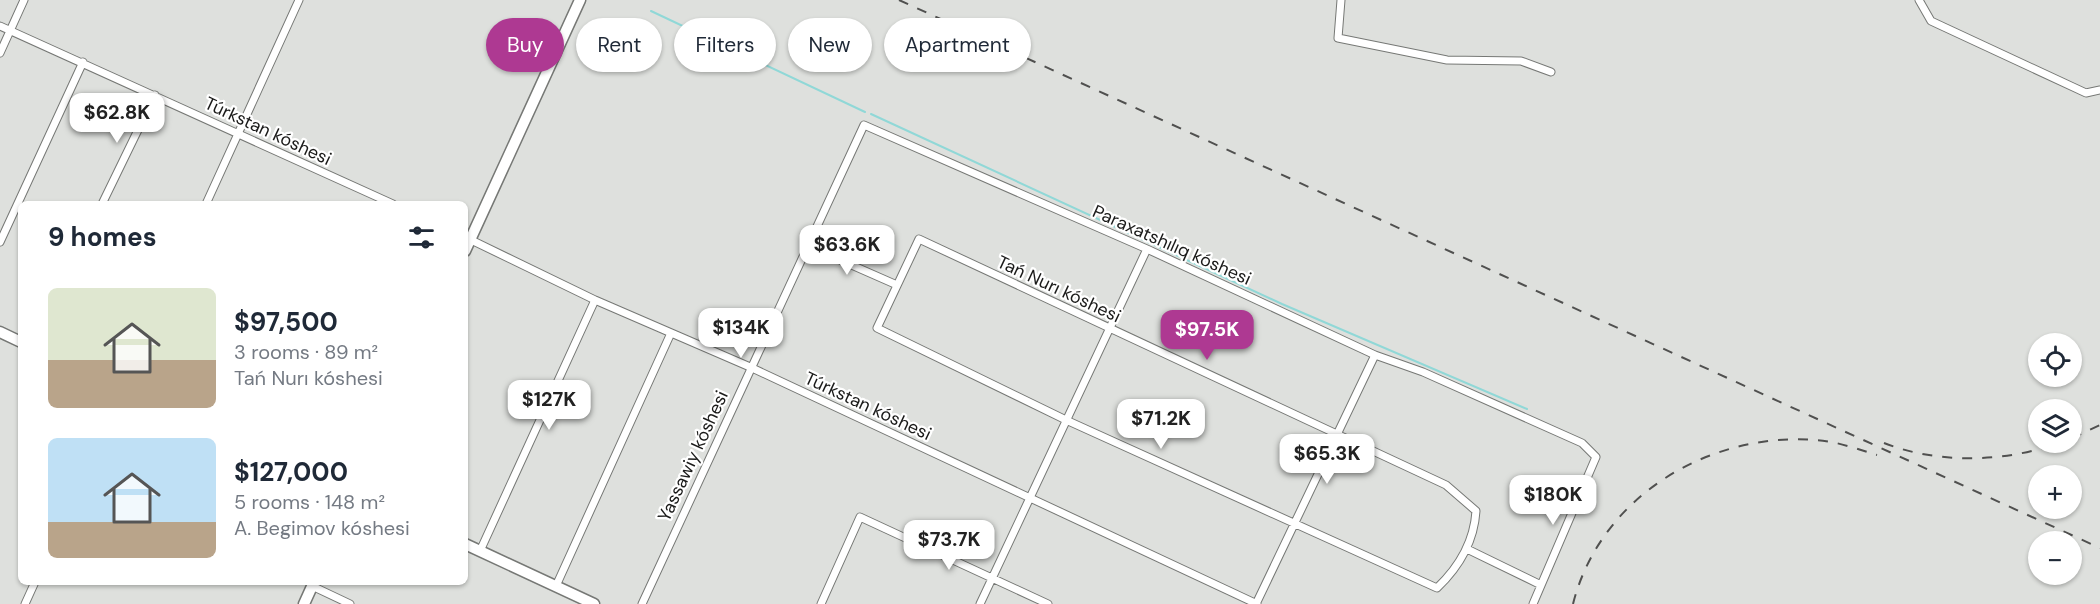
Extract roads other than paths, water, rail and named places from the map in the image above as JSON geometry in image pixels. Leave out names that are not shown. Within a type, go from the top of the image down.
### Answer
[{"type":"street","points":[[0,53],[24,0]]},
{"type":"street","points":[[207,201],[299,0]]},
{"type":"street","points":[[468,238],[580,0]]},
{"type":"street","points":[[1341,0],[1338,38],[1447,60],[1521,61],[1551,72]]},
{"type":"street","points":[[1919,0],[1931,21],[2085,93],[2100,90]]},
{"type":"street","name":"Túrkstan kóshesi","points":[[0,26],[386,201]]},
{"type":"street","points":[[19,201],[82,62]]},
{"type":"street","points":[[103,201],[155,95]]},
{"type":"street","name":"Yassawiy kóshesi","points":[[642,604],[806,245],[864,124]]},
{"type":"street","name":"Paraxatshılıq kóshesi","points":[[864,124],[1147,249],[1375,355],[1423,372],[1582,443],[1596,457],[1542,585]]},
{"type":"street","points":[[0,242],[18,202]]},
{"type":"street","name":"Túrkstan kóshesi","points":[[468,238],[595,300],[750,367],[1256,604]]},
{"type":"street","name":"Tań Nurı kóshesi","points":[[897,285],[919,239],[1446,485],[1476,511],[1467,549]]},
{"type":"street","points":[[806,245],[897,285],[877,328],[1066,420],[1437,588],[1467,549],[1542,585],[1533,604]]},
{"type":"street","points":[[980,604],[1147,249]]},
{"type":"street","points":[[480,551],[595,300]]},
{"type":"street","points":[[0,332],[18,341]]},
{"type":"street","points":[[556,586],[671,333]]},
{"type":"street","points":[[1256,604],[1375,355]]},
{"type":"street","points":[[821,604],[860,517],[1048,604]]},
{"type":"street","points":[[468,545],[594,604]]},
{"type":"street","points":[[25,604],[34,585]]},
{"type":"street","points":[[304,604],[313,585]]},
{"type":"street","points":[[315,585],[350,604]]},
{"type":"waterway","points":[[651,11],[865,112]]},
{"type":"waterway","points":[[871,114],[1282,304],[1527,409]]},
{"type":"railway","points":[[899,0],[2100,548]]},
{"type":"railway","points":[[2082,433],[2100,425]]},
{"type":"railway","points":[[1573,604],[1587,566],[1607,532],[1633,503],[1664,479],[1699,460],[1736,447],[1775,440],[1823,441],[1877,455]]},
{"type":"railway","points":[[1884,443],[1926,455],[1949,457],[1995,457],[2028,452]]}]
